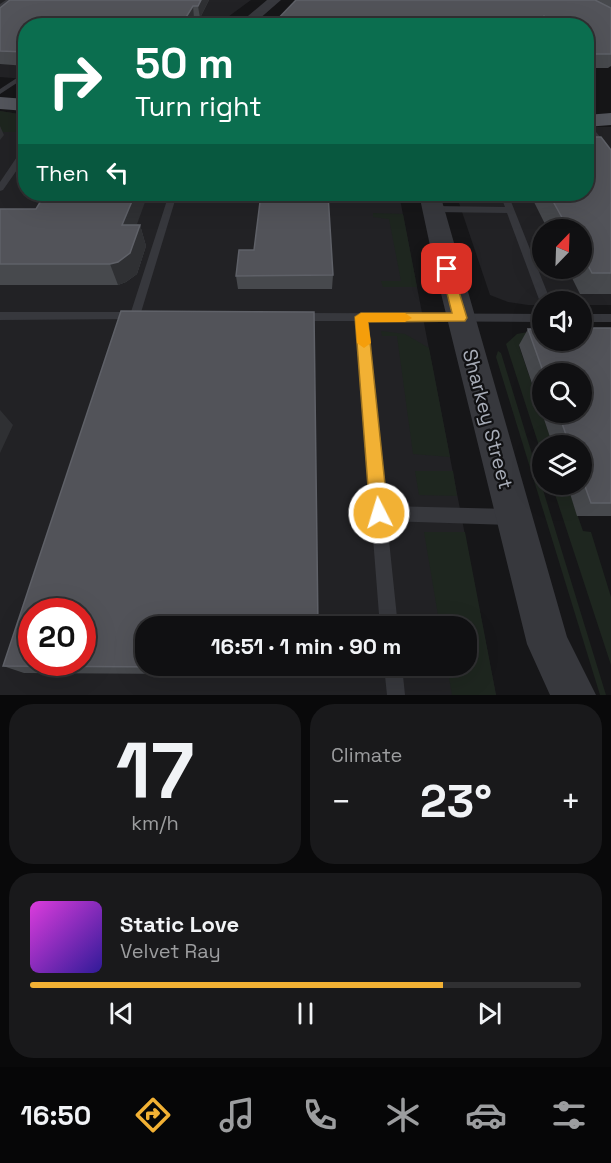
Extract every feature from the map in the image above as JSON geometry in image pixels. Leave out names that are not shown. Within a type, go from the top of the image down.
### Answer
[{"type":"main road","points":[[2,92],[18,90]]},
{"type":"main road","points":[[2,92],[18,101]]},
{"type":"main road","points":[[594,104],[611,103]]},
{"type":"main road","points":[[594,120],[611,119]]},
{"type":"street","points":[[252,18],[275,0]]},
{"type":"street","name":"Sharkey Street","points":[[431,201],[460,318],[548,644],[552,695]]},
{"type":"street","name":"Sharkey Street","points":[[548,644],[573,695]]},
{"type":"lane","points":[[0,7],[9,0]]},
{"type":"lane","points":[[2,92],[18,80]]},
{"type":"lane","points":[[594,136],[599,145],[611,155]]},
{"type":"lane","points":[[0,188],[18,162]]},
{"type":"lane","points":[[0,315],[141,316],[171,201]]},
{"type":"lane","points":[[431,201],[510,210]]},
{"type":"lane","points":[[507,201],[542,291]]},
{"type":"lane","points":[[290,317],[532,318]]},
{"type":"lane","points":[[361,317],[388,616]]},
{"type":"lane","points":[[592,318],[611,318]]},
{"type":"lane","points":[[379,513],[514,518]]},
{"type":"lane","points":[[394,676],[396,695]]},
{"type":"shaded area","points":[[0,0],[251,0],[227,18],[18,18],[18,78],[0,77]]},
{"type":"shaded area","points":[[0,111],[18,114],[18,201],[400,201],[496,695],[0,695]]},
{"type":"shaded area","points":[[0,111],[18,114],[18,132],[0,132]]},
{"type":"shaded area","points":[[594,127],[611,127],[611,305],[592,305],[592,291],[532,291],[532,305],[508,302],[490,295],[458,201],[594,201]]},
{"type":"shaded area","points":[[373,213],[403,214],[417,287],[383,287],[381,281],[401,281],[389,219],[373,217]]},
{"type":"shaded area","points":[[381,331],[405,334],[429,348],[450,457],[413,454],[397,336],[382,336]]},
{"type":"shaded area","points":[[532,331],[532,343],[519,346],[532,384],[532,423],[545,423],[550,435],[536,435],[506,344],[517,334]]},
{"type":"shaded area","points":[[498,351],[501,353],[532,454],[532,474],[496,357]]},
{"type":"shaded area","points":[[415,471],[453,471],[457,496],[419,495]]},
{"type":"shaded area","points":[[538,495],[545,495],[606,695],[600,695]]},
{"type":"shaded area","points":[[555,495],[570,495],[583,531],[591,532],[611,597],[611,665]]},
{"type":"shaded area","points":[[424,532],[465,532],[496,695],[452,695],[449,676],[477,676],[477,616],[438,616]]},
{"type":"building","points":[[10,0],[201,0],[198,6],[193,6],[186,18],[18,18],[18,52],[0,51],[0,8]]},
{"type":"building","points":[[296,0],[595,0],[611,8],[611,54],[594,54],[594,18],[546,18],[544,16],[541,18],[279,18]]},
{"type":"building","points":[[594,137],[601,137],[611,150],[611,273],[592,273],[592,219],[563,219],[553,201],[594,201]]},
{"type":"building","points":[[41,201],[132,201],[122,225],[140,225],[130,253],[118,262],[110,264],[0,264],[0,209],[36,209]]},
{"type":"building","points":[[260,201],[328,201],[333,275],[236,276],[239,250],[254,250]]},
{"type":"building","points":[[121,311],[314,312],[318,616],[135,616],[135,667],[96,667],[96,598],[26,598]]},
{"type":"building","points":[[592,328],[611,328],[611,503],[591,503],[588,495],[592,495],[592,435],[566,435],[562,423],[592,423],[592,363],[540,363],[536,351],[592,351]]},
{"type":"building","points":[[18,621],[18,666],[3,666]]},
{"type":"slow traffic","points":[[364,343],[361,317],[405,318]]},
{"type":"route","points":[[379,513],[361,317],[460,318],[447,269]]}]
